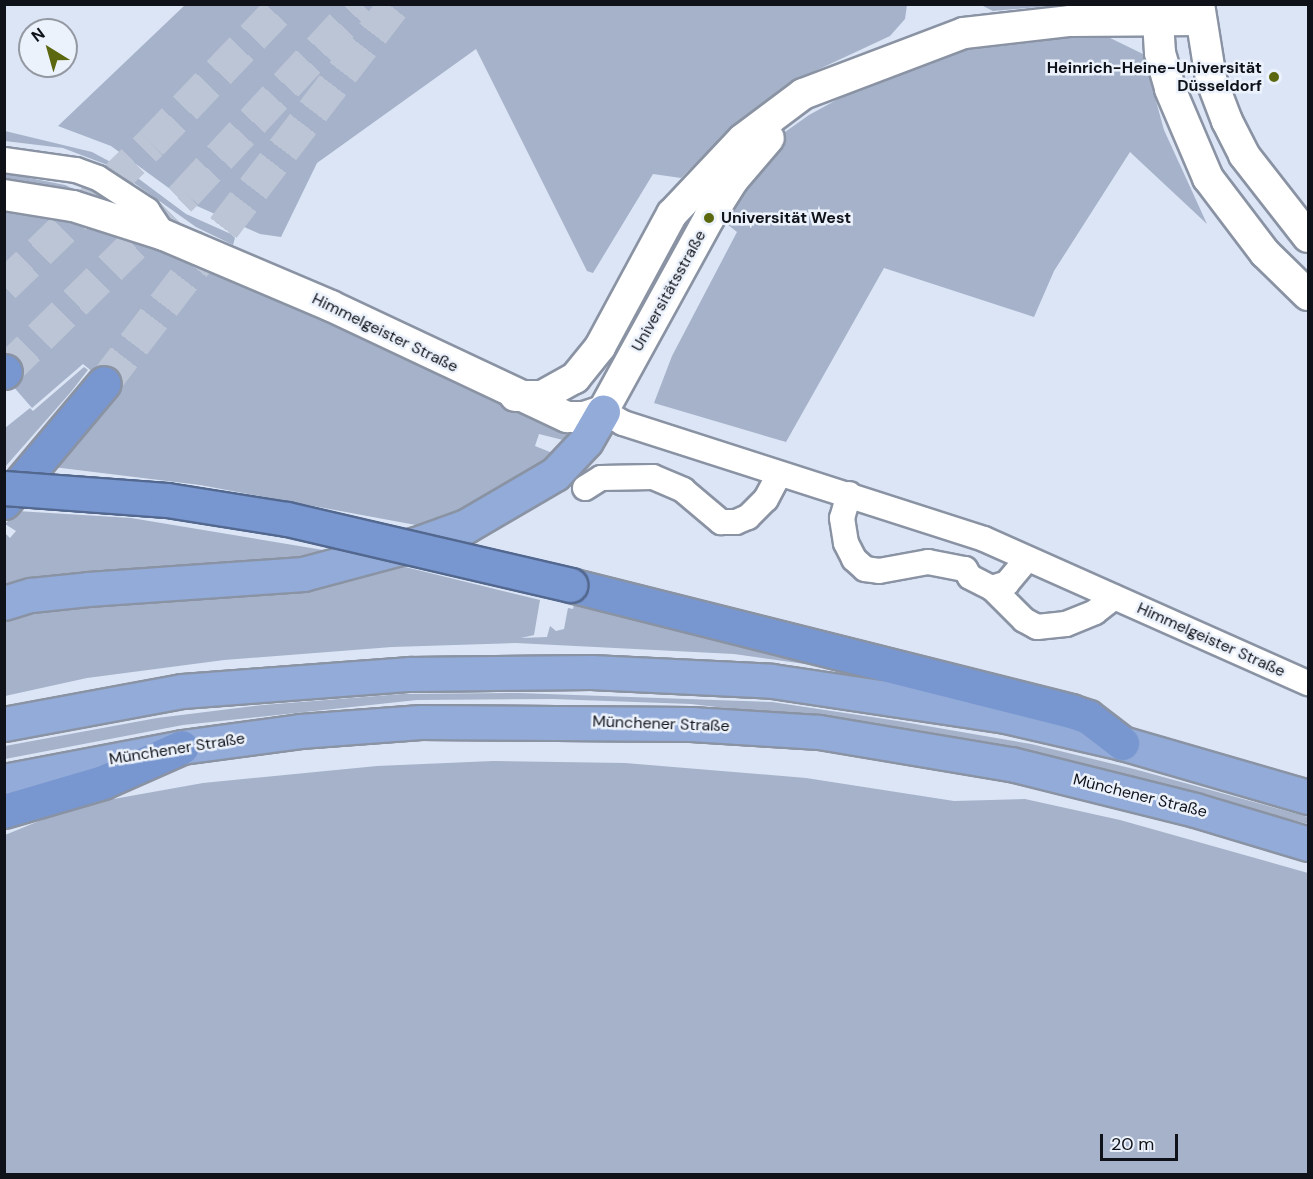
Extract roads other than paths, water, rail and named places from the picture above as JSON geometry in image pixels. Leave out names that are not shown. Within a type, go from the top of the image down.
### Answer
[{"type":"highway","points":[[4,502],[105,383]]},
{"type":"highway","points":[[4,603],[31,595],[88,589],[303,574],[416,544],[466,526],[555,474],[586,441],[603,411]]},
{"type":"highway","points":[[4,488],[166,500],[287,519],[570,585],[1071,711],[1088,717],[1122,743]]},
{"type":"highway","points":[[4,724],[182,691],[410,674],[591,672],[772,681],[1005,716],[1122,743],[1308,797]]},
{"type":"highway","name":"Münchener Straße","points":[[4,781],[182,747],[300,731],[421,722],[572,721],[819,732],[1011,764],[1195,810],[1308,844]]},
{"type":"highway","points":[[4,811],[111,779],[182,747]]},
{"type":"street","name":"Universitätsstraße","points":[[515,396],[542,396],[558,390],[591,360],[649,252],[698,183],[776,113],[803,94],[860,70],[964,33],[1000,27],[1200,12],[1212,79],[1227,121],[1250,163],[1308,237]]},
{"type":"street","points":[[1157,14],[1170,88],[1208,178],[1265,253],[1308,295]]},
{"type":"street","name":"Universitätsstraße","points":[[603,411],[733,180],[781,126],[860,70]]},
{"type":"street","points":[[4,160],[76,170],[98,178],[147,210],[164,235]]},
{"type":"street","name":"Himmelgeister Straße","points":[[4,195],[73,206],[164,235],[331,306],[515,396],[567,417],[584,417],[603,411],[623,423],[779,475],[849,494],[984,538],[1308,683]]},
{"type":"street","points":[[591,360],[603,411]]},
{"type":"street","points":[[585,488],[601,478],[653,477],[683,490],[721,522],[736,522],[748,517],[766,500],[779,475]]},
{"type":"street","points":[[849,494],[842,518],[846,543],[854,559],[865,569],[879,571],[928,561],[965,569]]},
{"type":"street","points":[[984,538],[968,556],[965,569],[970,577],[992,588],[1024,620],[1043,627],[1085,616],[1114,597]]},
{"type":"street","points":[[992,588],[1007,583],[1028,559]]},
{"type":"tunnel","points":[[4,286],[151,143],[284,4]]},
{"type":"tunnel","points":[[5,371],[186,193],[361,4]]},
{"type":"tunnel","points":[[104,383],[395,4]]},
{"type":"place","name":"Heinrich-Heine-Universität Düsseldorf","points":[[1274,77]]},
{"type":"place","name":"Universität West","points":[[709,218]]}]
